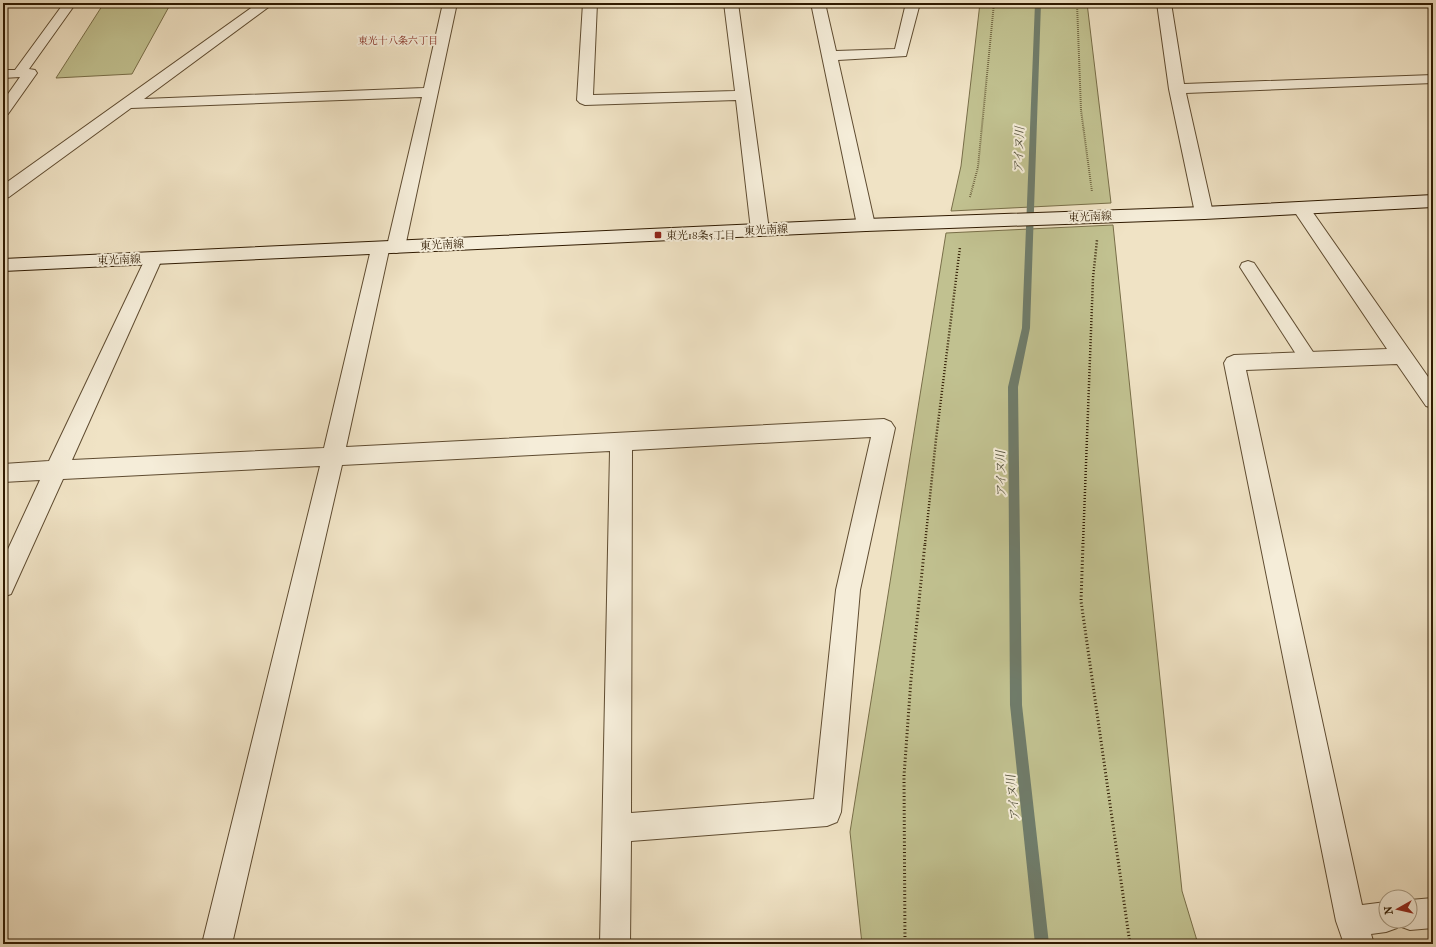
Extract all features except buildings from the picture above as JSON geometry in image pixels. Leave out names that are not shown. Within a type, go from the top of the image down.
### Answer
[{"type":"street","points":[[3,193],[267,3]]},
{"type":"street","points":[[217,944],[333,455],[429,92],[450,3]]},
{"type":"street","points":[[590,3],[585,100],[741,95]]},
{"type":"street","points":[[731,3],[741,95],[760,230]]},
{"type":"street","points":[[818,3],[866,225]]},
{"type":"street","points":[[830,56],[901,53],[913,3]]},
{"type":"street","points":[[1164,3],[1177,89],[1204,213]]},
{"type":"street","points":[[1177,89],[1433,79]]},
{"type":"street","points":[[125,104],[429,92]]},
{"type":"street","name":"東光南線","points":[[3,265],[866,225],[1204,213],[1433,201]]},
{"type":"street","points":[[1301,208],[1433,400]]},
{"type":"street","points":[[3,586],[153,259]]},
{"type":"street","points":[[1378,921],[1355,932],[1234,363],[1402,356]]},
{"type":"street","points":[[3,472],[884,428],[848,590],[828,812],[616,828]]},
{"type":"street","points":[[615,944],[622,441]]},
{"type":"street","points":[[1418,914],[1433,913]]},
{"type":"lane","points":[[19,74],[70,3]]},
{"type":"lane","points":[[3,74],[30,73],[3,112]]},
{"type":"lane","points":[[1248,267],[1309,360]]},
{"type":"path","points":[[905,944],[904,776],[911,679],[936,439],[960,249],[973,221],[994,3]]},
{"type":"path","points":[[1077,3],[1087,217],[1097,242],[1093,278],[1081,601],[1130,944]]},
{"type":"green space","points":[[104,3],[171,3],[132,74],[56,78]]},
{"type":"green space","points":[[980,3],[1087,3],[1111,203],[951,211],[961,166]]},
{"type":"green space","points":[[1113,225],[1182,891],[1198,944],[862,944],[850,832],[946,233]]},
{"type":"waterway","name":"アイヌ川","points":[[1038,3],[1026,328],[1013,387],[1016,705],[1042,944]]},
{"type":"place","name":"東光18条5丁目","points":[[658,235]]},
{"type":"district","name":"東光十八条六丁目","points":[[398,41]]}]
